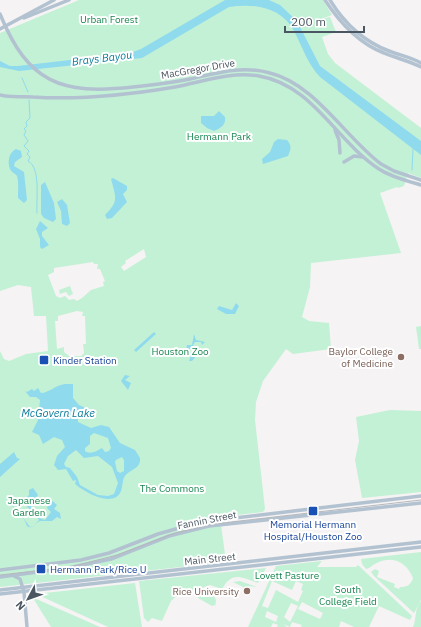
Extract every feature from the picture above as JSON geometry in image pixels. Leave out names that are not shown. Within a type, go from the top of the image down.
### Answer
[{"type":"main road","points":[[20,20],[54,0]]},
{"type":"main road","points":[[0,29],[69,0]]},
{"type":"main road","points":[[325,0],[351,33],[383,53],[421,68]]},
{"type":"main road","points":[[330,0],[339,17]]},
{"type":"main road","name":"MacGregor Drive","points":[[0,14],[21,55],[34,68],[50,79],[71,87],[97,90],[170,82],[240,69],[272,73],[294,83],[314,99],[375,159],[387,167],[421,180]]},
{"type":"main road","points":[[368,43],[421,63]]},
{"type":"main road","points":[[240,69],[240,75]]},
{"type":"main road","name":"MacGregor Drive","points":[[0,95],[62,99],[97,97],[174,87],[240,75],[271,78],[292,88],[307,100],[365,158],[385,172],[421,185]]},
{"type":"main road","points":[[97,90],[97,97]]},
{"type":"main road","points":[[334,127],[339,140],[340,153]]},
{"type":"main road","points":[[344,162],[354,156],[365,158]]},
{"type":"main road","name":"Fannin Street","points":[[0,570],[81,560],[109,553],[158,534],[200,522],[421,496]]},
{"type":"main road","points":[[360,510],[365,505],[381,501]]},
{"type":"main road","name":"Fannin Street","points":[[0,577],[68,568],[111,559],[169,536],[209,526],[421,502]]},
{"type":"main road","points":[[344,511],[356,508],[360,503]]},
{"type":"main road","name":"Main Street","points":[[0,594],[421,542]]},
{"type":"main road","name":"Main Street","points":[[0,590],[24,590],[421,547]]},
{"type":"main road","points":[[13,576],[20,579],[24,590],[27,627]]},
{"type":"green space","name":"Hermann Park","points":[[79,0],[323,0],[332,15],[316,21],[330,17],[336,32],[322,37],[328,54],[335,63],[421,128],[421,178],[408,173],[404,186],[380,193],[401,253],[311,263],[310,287],[302,317],[309,321],[329,323],[331,349],[293,354],[286,349],[263,381],[256,402],[255,420],[265,509],[263,512],[220,517],[226,562],[0,587],[0,351],[4,359],[9,361],[26,354],[48,351],[46,316],[34,316],[31,287],[18,285],[0,291],[0,33]],"holes":[[[144,249],[146,257],[124,271],[121,267],[126,263],[125,261]],[[93,262],[94,264],[98,264],[97,269],[100,269],[105,281],[103,282],[104,286],[91,290],[77,301],[74,299],[69,300],[65,296],[60,298],[56,296],[48,275],[54,272],[54,268]],[[77,311],[83,312],[82,316],[85,316],[86,344],[83,344],[84,353],[81,356],[69,356],[64,352],[64,347],[57,349],[55,321],[58,321],[58,316]]]},
{"type":"green space","points":[[70,286],[73,294],[69,296],[66,292],[60,294],[59,290]]},
{"type":"green space","points":[[421,326],[421,349],[419,349],[416,327]]},
{"type":"green space","points":[[390,410],[421,411],[421,492],[362,498],[355,460],[359,441],[356,417]]},
{"type":"green space","points":[[421,552],[421,600],[414,613],[371,572],[375,569],[379,571],[377,577],[395,584],[394,587],[399,589],[400,587],[405,587],[408,585],[413,578],[407,568],[399,562],[389,560],[383,561],[366,569],[362,564],[361,559]]},
{"type":"green space","name":"South College Field","points":[[322,561],[317,567],[356,567],[358,565],[412,616],[410,620],[379,606],[369,627],[354,627],[341,621],[339,627],[301,627],[302,625],[292,622],[290,627],[283,624],[287,627],[277,627],[278,625],[273,623],[271,627],[248,627],[276,566]],"holes":[[[272,581],[292,590],[296,581],[303,584],[301,590],[303,591],[298,602],[276,590],[268,608],[262,606]],[[302,602],[323,613],[320,619],[298,609]],[[291,603],[298,606],[290,622],[284,617]],[[267,611],[278,616],[276,622],[265,617]]]},
{"type":"green space","points":[[266,568],[258,583],[237,577],[229,580],[222,589],[210,585],[196,590],[190,597],[180,593],[171,601],[162,621],[152,618],[148,622],[144,618],[139,581]]},
{"type":"green space","points":[[240,581],[257,587],[249,586],[247,589],[233,582]]},
{"type":"green space","points":[[135,583],[142,627],[108,627],[36,594]]},
{"type":"green space","points":[[205,592],[214,596],[216,600],[215,608],[215,605],[212,606],[198,598],[200,593]]},
{"type":"green space","points":[[34,598],[100,627],[51,627]]},
{"type":"green space","points":[[421,601],[421,627],[413,627],[416,610]]},
{"type":"water","name":"Brays Bayou","points":[[225,0],[269,0],[280,5],[297,21],[320,66],[421,141],[421,155],[320,77],[308,61],[294,31],[288,23],[282,17],[266,8],[248,6],[229,7],[142,58],[19,71],[0,67],[0,61],[10,66],[18,66],[130,53],[141,49]]},
{"type":"water","points":[[219,111],[225,117],[225,122],[221,127],[214,131],[201,123],[201,116],[214,116]]},
{"type":"water","points":[[278,139],[287,140],[289,142],[290,151],[288,156],[263,164],[262,159],[270,152],[274,142]]},
{"type":"water","points":[[16,149],[21,151],[22,157],[15,162],[14,166],[24,172],[27,200],[24,203],[18,198],[17,176],[9,166],[10,155]]},
{"type":"water","points":[[113,178],[127,186],[127,190],[123,194],[127,202],[112,218],[107,219],[105,215],[113,206],[115,199],[111,179]]},
{"type":"water","points":[[45,182],[54,203],[56,219],[53,222],[44,218],[41,214],[41,185]]},
{"type":"water","points":[[62,199],[67,205],[70,223],[67,226],[62,224],[61,211],[57,202]]},
{"type":"water","points":[[40,221],[48,228],[42,232],[42,236],[49,245],[42,249],[40,247],[40,239],[36,229]]},
{"type":"water","points":[[236,303],[239,306],[235,314],[226,314],[217,309],[219,306],[232,310]]},
{"type":"water","points":[[154,332],[156,334],[136,352],[134,350]]},
{"type":"water","points":[[194,334],[196,340],[205,342],[202,345],[201,342],[195,342],[193,345],[197,349],[200,348],[205,351],[200,353],[199,350],[195,353],[193,348],[190,349],[188,351],[197,355],[192,361],[189,361],[191,355],[183,349],[186,350],[187,345],[192,345]]},
{"type":"water","points":[[125,375],[130,376],[125,380],[131,383],[128,390],[121,381]]},
{"type":"water","name":"McGovern Lake","points":[[73,384],[73,398],[79,405],[88,409],[88,414],[78,419],[78,422],[91,428],[101,425],[109,427],[120,443],[135,450],[140,458],[140,462],[137,467],[124,478],[121,491],[112,499],[99,497],[85,491],[75,484],[76,480],[73,481],[66,469],[58,470],[54,465],[57,456],[65,447],[62,440],[54,437],[43,444],[39,435],[32,432],[38,420],[40,400],[36,397],[30,397],[25,391],[27,392],[32,389],[34,391],[38,388],[41,393],[44,393],[62,385]],"holes":[[[94,433],[108,438],[111,448],[109,451],[105,452],[102,448],[91,453],[85,451],[85,448],[90,444],[90,436]],[[76,450],[84,458],[98,456],[112,467],[118,483],[114,494],[108,496],[98,495],[80,485],[77,477],[70,468],[66,467],[64,464],[68,456]],[[122,457],[124,460],[124,471],[120,473],[117,471],[116,460]]]},
{"type":"water","points":[[14,452],[17,458],[20,459],[0,477],[0,464]]},
{"type":"water","points":[[33,488],[38,495],[31,507],[36,511],[39,518],[45,520],[51,512],[47,508],[50,499],[57,505],[54,509],[60,513],[61,519],[57,517],[52,521],[40,521],[35,525],[39,520],[28,507],[26,508],[30,503],[28,500],[20,504],[13,504],[14,509],[19,512],[30,527],[29,527],[24,519],[14,513],[12,502],[22,502],[29,495],[29,490]]},
{"type":"waterway","points":[[22,78],[28,92]]},
{"type":"waterway","points":[[29,100],[30,118],[26,122],[27,126],[24,129],[26,131],[24,135],[28,141],[24,146],[29,151],[27,154],[30,157],[28,161],[35,170],[37,184],[37,213]]},
{"type":"waterway","points":[[412,170],[413,149]]},
{"type":"tram line","points":[[0,575],[70,567],[117,555],[175,533],[214,524],[421,500]]},
{"type":"place","name":"Baylor College of Medicine","points":[[401,357]]},
{"type":"place","name":"Kinder Station","points":[[44,360]]},
{"type":"place","name":"Memorial Hermann Hospital/Houston Zoo","points":[[313,511]]},
{"type":"place","name":"Hermann Park/Rice U","points":[[41,569]]},
{"type":"place","name":"Rice University","points":[[247,591]]},
{"type":"park label","name":"Urban Forest","points":[[109,19]]},
{"type":"park label","name":"Houston Zoo","points":[[180,351]]},
{"type":"park label","name":"The Commons","points":[[172,488]]},
{"type":"park label","name":"Japanese Garden","points":[[29,506]]},
{"type":"park label","name":"Lovett Pasture","points":[[287,575]]}]
